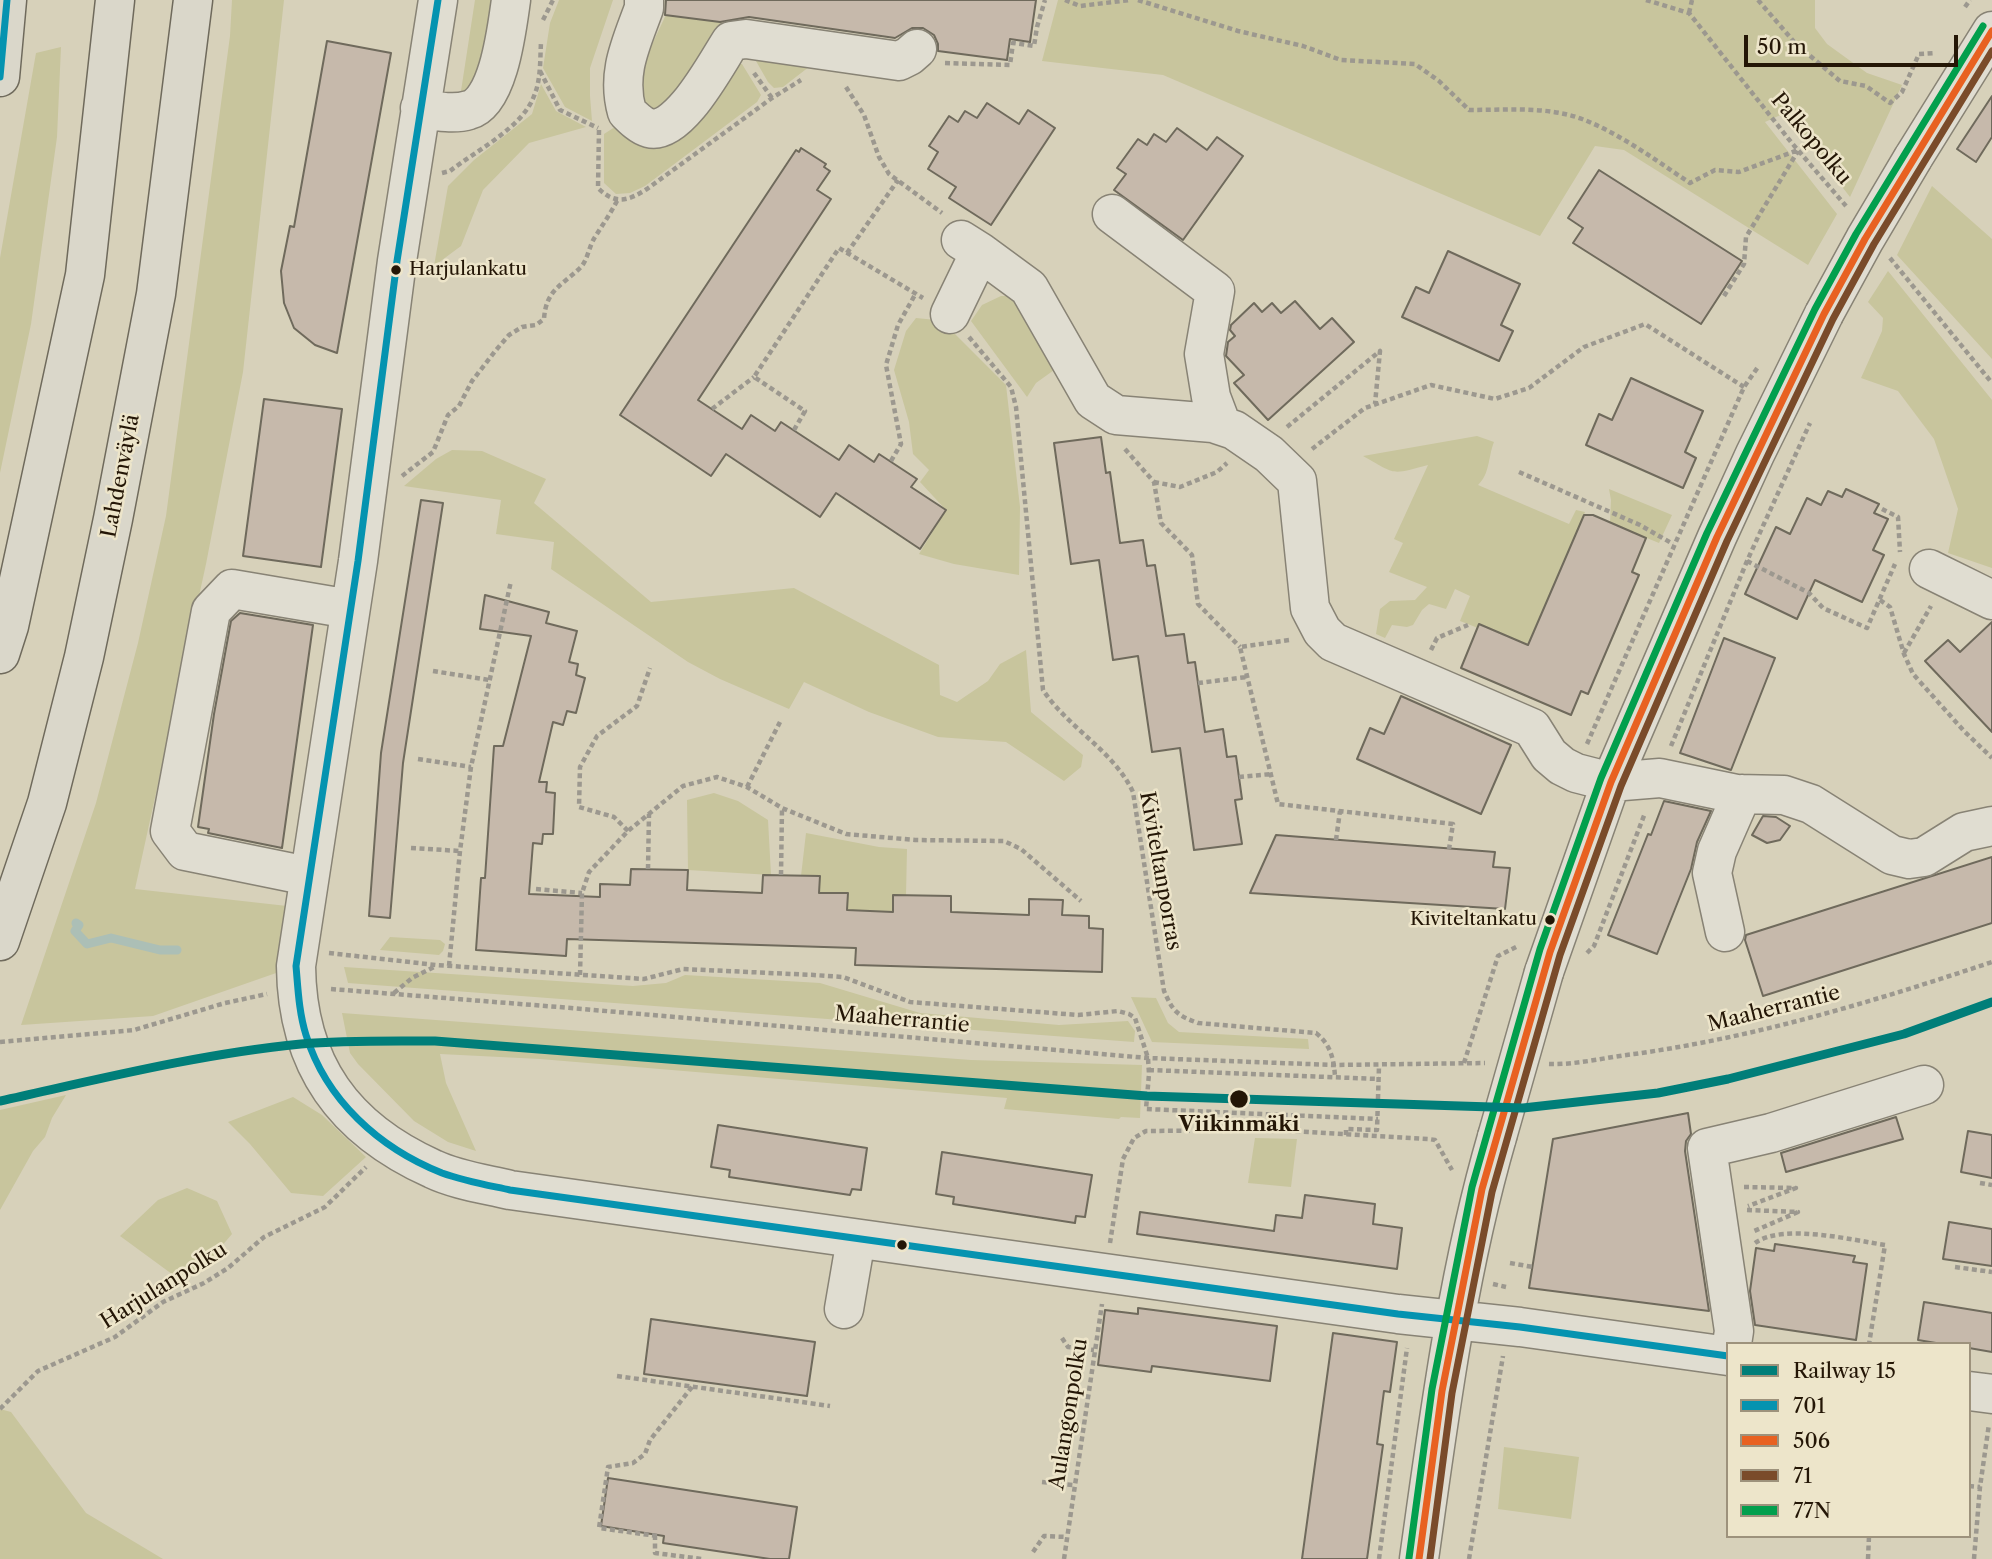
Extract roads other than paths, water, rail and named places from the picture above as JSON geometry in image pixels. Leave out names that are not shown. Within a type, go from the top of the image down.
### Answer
[{"type":"main road","points":[[0,77],[7,0]]},
{"type":"main road","points":[[3,643],[85,275],[115,0]]},
{"type":"main road","name":"Lahdenväylä","points":[[0,941],[47,803],[84,657],[105,557],[156,294],[193,0]]},
{"type":"street","points":[[438,0],[397,261],[351,609],[296,966],[310,989],[300,1016],[314,1063],[330,1088],[355,1118],[386,1145],[435,1170],[510,1191],[856,1238],[1108,1261],[1398,1314],[1455,1319],[1726,1356]]},
{"type":"street","points":[[420,108],[447,112],[472,110],[489,94],[497,72],[511,0]]},
{"type":"street","points":[[643,0],[644,8],[627,55],[622,82],[627,112],[649,128],[661,128],[681,115],[734,33],[746,38],[898,61],[917,48]]},
{"type":"street","points":[[1419,1559],[1442,1391],[1482,1189],[1549,959],[1611,782],[1717,537],[1824,314],[1864,239],[1913,158],[1978,19]]},
{"type":"street","points":[[1112,214],[1215,291],[1204,354],[1211,397],[1235,433]]},
{"type":"street","points":[[950,314],[970,246],[1030,288],[1093,400],[1116,415],[1213,423],[1269,454],[1297,481],[1310,608],[1322,631],[1333,642],[1532,729],[1549,755],[1576,773],[1611,782],[1660,778],[1742,794],[1784,795],[1811,804],[1892,855],[1909,859],[1924,857],[1964,832],[1992,825]]},
{"type":"street","points":[[1938,573],[1992,600]]},
{"type":"street","points":[[308,876],[185,851],[170,831],[211,611],[232,589],[351,609]]},
{"type":"street","points":[[1724,932],[1712,873],[1717,851],[1742,794]]},
{"type":"street","points":[[1732,1342],[1734,1331],[1707,1148],[1771,1133],[1924,1086]]},
{"type":"street","points":[[844,1309],[856,1238]]},
{"type":"waterway","points":[[76,923],[79,925],[75,931],[87,944],[111,938],[160,950],[177,950]]},
{"type":"rail line","name":"15","points":[[0,1101],[150,1068],[263,1048],[334,1042],[435,1041],[1147,1096],[1523,1108],[1658,1093],[1728,1079],[1904,1034],[1992,1002]]},
{"type":"place","name":"Harjulankatu","points":[[396,270]]},
{"type":"place","name":"Kiviteltankatu","points":[[1550,920]]},
{"type":"place","name":"Viikinmäki","points":[[1239,1099]]}]
